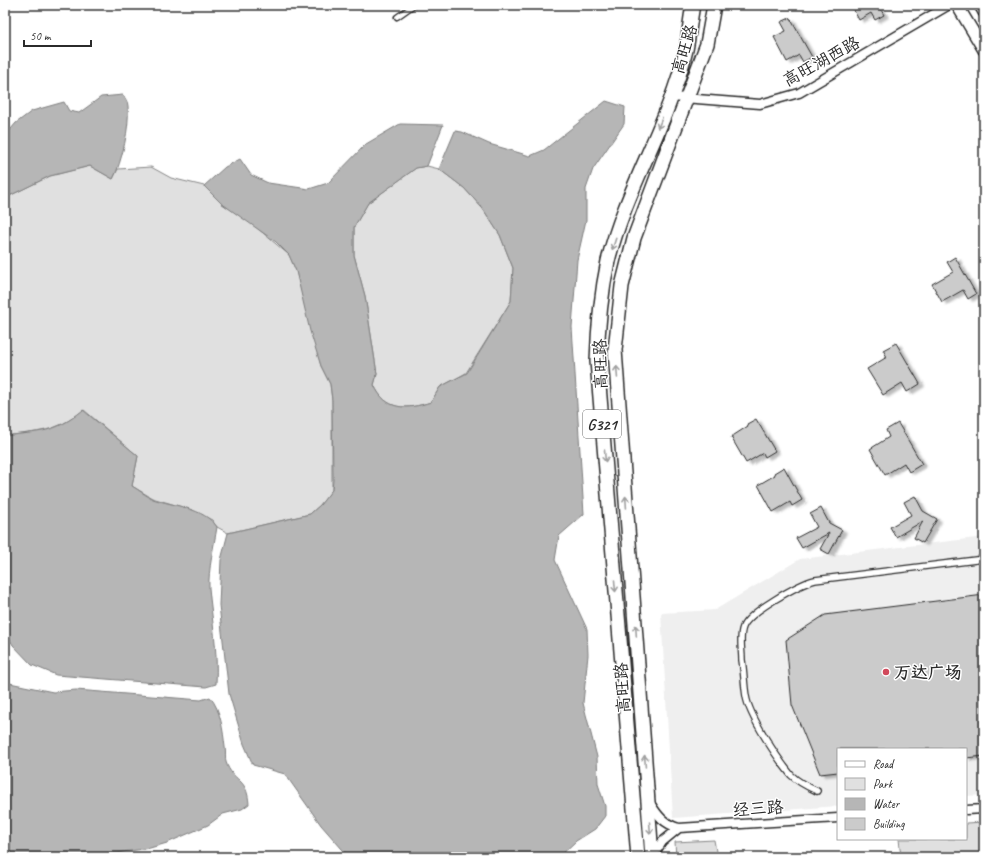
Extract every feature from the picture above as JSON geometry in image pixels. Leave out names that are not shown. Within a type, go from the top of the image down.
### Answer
[{"type":"highway","name":"高旺路","points":[[638,857],[597,361],[599,311],[609,260],[624,213],[671,97],[686,51],[693,5]]},
{"type":"highway","name":"高旺路","points":[[653,857],[615,350],[622,286],[634,238],[707,44],[714,5]]},
{"type":"main road","points":[[957,5],[984,50]]},
{"type":"main road","points":[[980,5],[984,12]]},
{"type":"street","name":"高旺湖西路","points":[[671,97],[760,104],[799,93],[950,5]]},
{"type":"street","points":[[817,791],[808,788],[792,776],[751,711],[746,697],[740,637],[743,626],[749,617],[795,588],[816,580],[984,559]]},
{"type":"street","points":[[648,800],[660,818],[666,823],[679,828],[662,842],[653,857]]},
{"type":"street","points":[[967,810],[984,809]]},
{"type":"street","name":"经三路","points":[[679,828],[837,818]]},
{"type":"lane","points":[[397,17],[414,5]]},
{"type":"shaded area","points":[[984,537],[984,795],[967,796],[967,748],[837,748],[837,806],[673,818],[661,613],[715,610],[800,559]]},
{"type":"green space","points":[[90,166],[113,179],[118,169],[151,167],[171,178],[204,186],[221,203],[250,222],[289,255],[296,271],[321,366],[330,384],[332,400],[332,490],[320,505],[310,514],[228,533],[217,527],[212,520],[189,509],[152,498],[132,486],[138,456],[84,410],[64,423],[46,430],[5,436],[5,198],[50,176]]},
{"type":"green space","points":[[427,166],[439,169],[464,188],[483,209],[500,235],[513,268],[511,301],[466,373],[440,387],[431,402],[422,405],[405,407],[391,404],[384,400],[374,385],[377,374],[365,296],[354,255],[354,227],[368,203],[416,168]]},
{"type":"green space","points":[[984,822],[984,857],[901,857],[899,840],[967,840],[967,823]]},
{"type":"green space","points":[[714,840],[717,857],[676,857],[675,842]]},
{"type":"water","points":[[123,95],[128,105],[127,133],[122,154],[113,179],[90,166],[50,176],[5,198],[5,136],[16,123],[32,111],[64,102],[69,111],[79,113],[101,97]]},
{"type":"water","points":[[606,101],[625,107],[624,124],[593,169],[586,189],[586,220],[577,260],[572,327],[584,514],[559,536],[555,560],[587,629],[588,655],[583,703],[597,757],[598,784],[605,806],[605,816],[595,829],[576,841],[559,857],[349,857],[321,825],[285,774],[253,765],[244,744],[229,694],[219,605],[221,560],[228,533],[310,514],[320,505],[332,490],[332,400],[330,384],[321,366],[310,331],[296,271],[289,255],[276,242],[221,203],[204,186],[225,167],[240,159],[251,175],[268,183],[309,189],[328,183],[366,144],[400,124],[443,125],[427,166],[416,168],[368,203],[354,227],[354,255],[365,296],[377,374],[374,385],[384,400],[391,404],[405,407],[422,405],[431,402],[440,387],[467,373],[511,301],[513,268],[500,235],[483,209],[464,188],[439,169],[455,131],[462,132],[489,144],[530,156],[544,150]]},
{"type":"water","points":[[83,410],[138,456],[132,486],[153,499],[188,508],[197,512],[217,527],[210,566],[209,581],[215,648],[216,684],[206,687],[56,675],[32,665],[13,645],[5,631],[5,436],[37,432],[55,427],[73,418]]},
{"type":"water","points":[[5,682],[53,692],[76,690],[201,700],[210,697],[217,708],[221,721],[226,762],[229,769],[246,789],[249,804],[242,809],[223,814],[208,825],[167,843],[150,848],[89,857],[5,857]]},
{"type":"building","points":[[851,5],[878,5],[884,15],[875,20],[871,13],[859,20]]},
{"type":"building","points":[[790,18],[812,57],[803,62],[799,55],[787,62],[774,37],[786,31],[781,22]]},
{"type":"building","points":[[955,257],[976,294],[968,299],[963,290],[942,302],[932,284],[953,272],[947,262]]},
{"type":"building","points":[[896,343],[920,384],[907,392],[902,383],[883,395],[867,369],[887,357],[883,350]]},
{"type":"building","points":[[756,419],[775,451],[765,457],[763,453],[746,463],[731,437],[748,426],[747,424]]},
{"type":"building","points":[[898,423],[922,464],[909,472],[904,463],[885,475],[870,449],[889,437],[886,430]]},
{"type":"building","points":[[784,467],[802,500],[792,506],[790,502],[773,512],[758,485],[775,475],[774,473]]},
{"type":"building","points":[[915,496],[923,511],[937,519],[923,543],[914,538],[923,521],[896,537],[890,527],[911,515],[904,502]]},
{"type":"building","points":[[821,508],[829,523],[842,530],[829,554],[820,549],[829,533],[802,548],[796,538],[817,527],[810,514]]},
{"type":"building","name":"万达广场","points":[[984,595],[984,756],[967,758],[967,748],[837,748],[837,772],[820,774],[792,705],[786,640],[825,615]]},
{"type":"place","name":"万达广场","points":[[886,672]]}]
